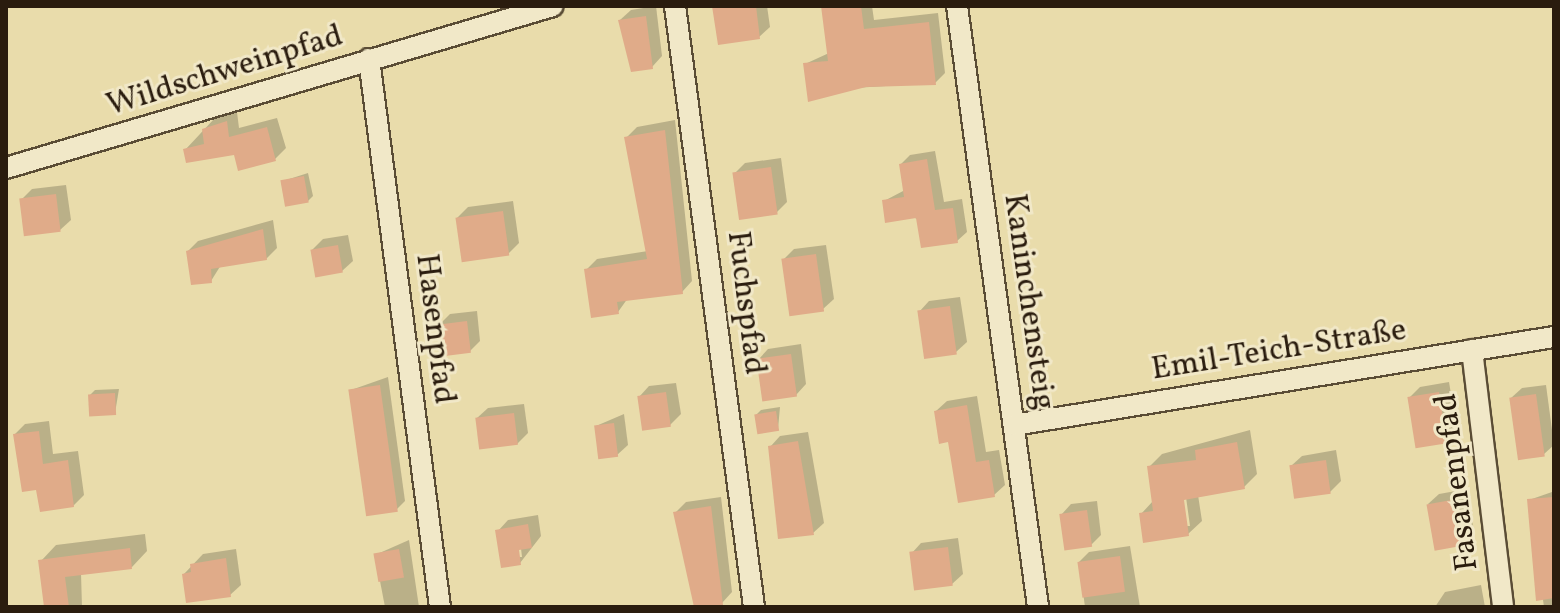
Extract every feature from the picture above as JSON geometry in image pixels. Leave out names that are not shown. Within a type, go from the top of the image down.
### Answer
[{"type":"street","name":"Wildschweinpfad","points":[[6,168],[553,6]]},
{"type":"street","name":"Fuchspfad","points":[[675,6],[754,607]]},
{"type":"street","name":"Kaninchensteig","points":[[957,6],[1038,607]]},
{"type":"street","name":"Hasenpfad","points":[[369,59],[440,607]]},
{"type":"street","name":"Emil-Teich-Straße","points":[[1014,425],[1554,337]]},
{"type":"street","name":"Fasanenpfad","points":[[1472,350],[1503,607]]},
{"type":"building","points":[[712,6],[756,6],[760,39],[718,45]]},
{"type":"building","points":[[821,6],[861,6],[864,29],[929,22],[936,85],[866,87],[808,102],[803,63],[828,61]]},
{"type":"building","points":[[646,16],[653,69],[631,72],[618,20]]},
{"type":"building","points":[[227,121],[229,137],[267,127],[276,161],[238,171],[234,155],[186,163],[183,149],[204,144],[202,129]]},
{"type":"building","points":[[665,130],[683,294],[617,302],[619,314],[591,318],[584,269],[647,259],[624,137]]},
{"type":"building","points":[[927,159],[935,210],[953,208],[958,243],[921,248],[916,218],[885,223],[882,200],[904,197],[899,164]]},
{"type":"building","points":[[771,167],[778,215],[739,220],[732,172]]},
{"type":"building","points":[[304,176],[309,203],[285,207],[280,180]]},
{"type":"building","points":[[56,194],[61,232],[24,236],[19,199]]},
{"type":"building","points":[[503,211],[509,256],[462,262],[455,218]]},
{"type":"building","points":[[263,229],[267,260],[211,269],[212,283],[191,285],[186,251]]},
{"type":"building","points":[[338,245],[343,273],[315,277],[310,250]]},
{"type":"building","points":[[816,254],[824,311],[789,316],[781,259]]},
{"type":"building","points":[[950,306],[957,355],[924,359],[917,311]]},
{"type":"building","points":[[467,321],[471,353],[441,356],[437,325]]},
{"type":"building","points":[[791,354],[797,397],[762,401],[756,359]]},
{"type":"building","points":[[380,385],[398,512],[366,516],[348,389]]},
{"type":"building","points":[[666,392],[671,427],[642,431],[637,396]]},
{"type":"building","points":[[1439,392],[1447,443],[1416,448],[1407,397]]},
{"type":"building","points":[[115,393],[116,415],[89,416],[88,394]]},
{"type":"building","points":[[1536,394],[1545,456],[1518,460],[1509,398]]},
{"type":"building","points":[[967,405],[976,462],[989,460],[995,497],[958,503],[948,442],[939,444],[934,411]]},
{"type":"building","points":[[776,411],[779,431],[757,434],[754,414]]},
{"type":"building","points":[[514,413],[518,445],[479,450],[475,418]]},
{"type":"building","points":[[614,423],[618,457],[598,459],[594,425]]},
{"type":"building","points":[[39,431],[43,464],[68,460],[74,507],[40,512],[36,490],[22,492],[13,434]]},
{"type":"building","points":[[798,441],[814,535],[778,539],[768,446]]},
{"type":"building","points":[[1237,442],[1245,489],[1184,500],[1189,536],[1143,543],[1139,513],[1153,511],[1147,466],[1196,460],[1195,450]]},
{"type":"building","points":[[1326,460],[1331,494],[1294,499],[1289,465]]},
{"type":"building","points":[[1554,497],[1554,598],[1536,601],[1527,499]]},
{"type":"building","points":[[1457,499],[1465,545],[1435,551],[1426,504]]},
{"type":"building","points":[[711,506],[723,605],[694,607],[673,512]]},
{"type":"building","points":[[1087,510],[1092,547],[1064,551],[1059,514]]},
{"type":"building","points":[[528,524],[532,548],[519,550],[521,565],[501,568],[495,530]]},
{"type":"building","points":[[948,547],[953,586],[914,590],[909,552]]},
{"type":"building","points":[[130,548],[132,569],[65,577],[69,607],[44,607],[38,560]]},
{"type":"building","points":[[399,549],[404,578],[378,582],[373,554]]},
{"type":"building","points":[[1120,556],[1125,592],[1082,598],[1077,562]]},
{"type":"building","points":[[226,558],[231,597],[186,603],[182,574],[191,572],[190,564]]}]
